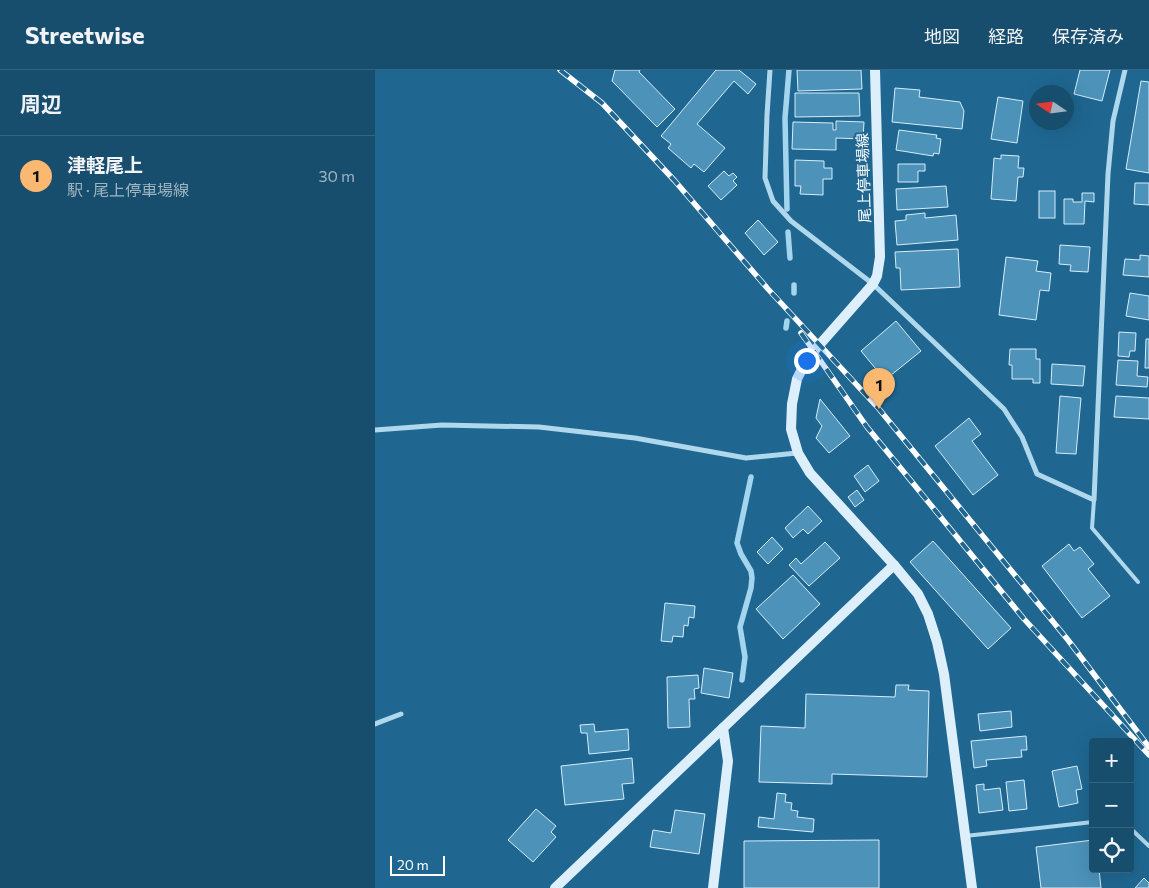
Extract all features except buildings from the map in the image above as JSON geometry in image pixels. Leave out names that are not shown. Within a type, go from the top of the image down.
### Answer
[{"type":"street","points":[[771,70],[765,178],[773,201],[791,221],[873,284],[1004,409],[1022,437],[1037,474],[1094,500],[1108,174],[1113,121],[1125,70]]},
{"type":"street","name":"尾上停車場線","points":[[873,284],[877,276],[880,257],[875,70]]},
{"type":"street","points":[[873,284],[807,360],[797,379],[792,404],[791,428],[798,453],[810,474],[894,565],[918,594],[928,614],[944,674],[972,888]]},
{"type":"street","points":[[375,430],[442,426],[539,426],[635,438],[747,458],[798,453]]},
{"type":"street","points":[[555,888],[894,565]]},
{"type":"street","points":[[375,724],[401,714]]},
{"type":"street","points":[[713,888],[728,761],[723,728]]},
{"type":"lane","points":[[1094,500],[1092,528],[1138,582]]},
{"type":"lane","points":[[965,836],[1089,822]]},
{"type":"lane","points":[[1134,832],[1149,846]]},
{"type":"waterway","points":[[787,209],[785,118],[789,70]]},
{"type":"waterway","points":[[788,232],[790,258]]},
{"type":"waterway","points":[[794,285],[794,293]]},
{"type":"waterway","points":[[786,328],[787,321]]},
{"type":"waterway","points":[[742,680],[745,657],[740,627],[752,578],[751,571],[737,543],[751,477]]},
{"type":"railway","points":[[560,70],[602,103],[674,180],[768,289],[879,409],[1068,640],[1149,747]]},
{"type":"railway","points":[[801,333],[867,427],[1024,619],[1149,755]]},
{"type":"place","name":"津軽尾上","points":[[879,409]]}]
